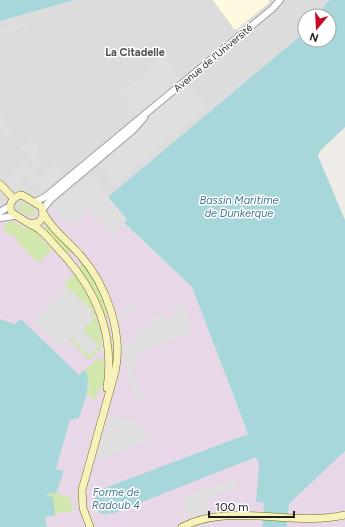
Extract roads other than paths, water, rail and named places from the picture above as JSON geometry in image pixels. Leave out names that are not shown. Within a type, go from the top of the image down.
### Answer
[{"type":"main road","points":[[0,184],[14,199]]},
{"type":"main road","points":[[90,527],[83,508],[82,490],[103,411],[111,388],[117,361],[117,349],[112,320],[103,293],[93,272],[35,202],[22,195],[14,199],[10,206],[11,212],[14,216],[41,230],[81,274],[95,298],[104,326],[109,364],[103,411]]},
{"type":"main road","points":[[30,224],[39,222],[43,212]]},
{"type":"main road","points":[[182,527],[209,518],[254,517],[326,519],[345,515]]},
{"type":"street","name":"Avenue de l'Université","points":[[35,202],[47,196],[146,115],[272,9],[280,0]]},
{"type":"street","name":"Avenue de l'Université","points":[[43,212],[50,200],[135,129],[146,115]]},
{"type":"street","points":[[0,212],[10,206]]},
{"type":"street","points":[[0,218],[14,216]]},
{"type":"water","points":[[0,0],[75,0],[0,21]]},
{"type":"water","name":"Bassin Maritime de Dunkerque","points":[[329,0],[345,0],[345,127],[320,151],[318,156],[345,220],[345,451],[289,504],[287,527],[262,527],[264,503],[256,502],[259,464],[256,457],[114,513],[101,514],[96,509],[94,499],[102,489],[248,434],[192,287],[124,223],[127,219],[108,197],[297,39],[297,48],[337,48],[337,8],[323,8]]},
{"type":"water","points":[[0,319],[14,324],[21,319],[79,375],[85,370],[87,376],[88,388],[79,418],[70,420],[56,469],[64,471],[57,491],[54,494],[48,493],[47,496],[53,497],[55,515],[45,517],[47,527],[0,527]]},
{"type":"district","name":"La Citadelle","points":[[135,52]]},
{"type":"water label","name":"Forme de Radoub 4","points":[[116,498]]}]
